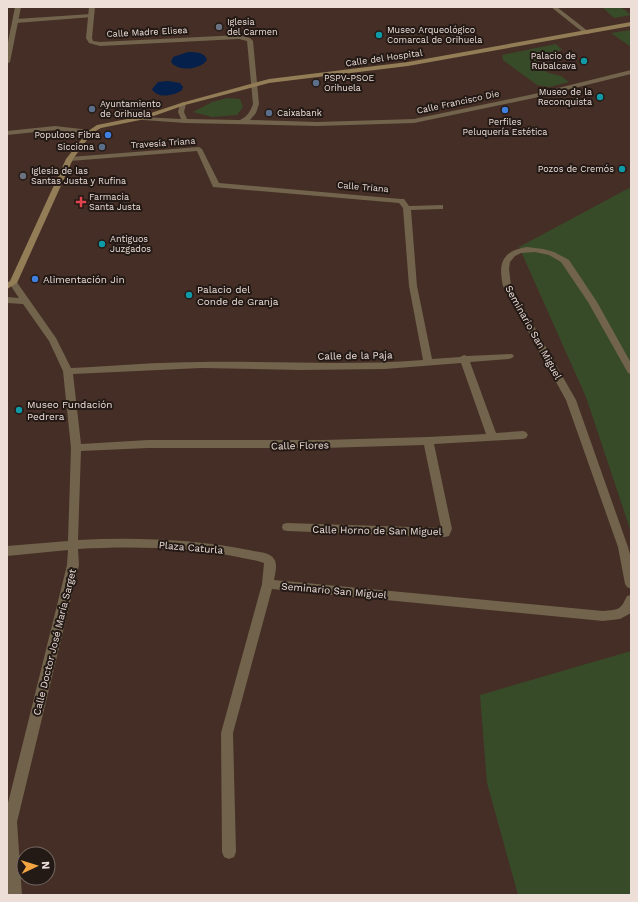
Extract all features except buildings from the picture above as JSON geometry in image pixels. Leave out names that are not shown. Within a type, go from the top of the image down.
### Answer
[{"type":"street","points":[[7,62],[18,7]]},
{"type":"street","name":"Calle Madre Elisea","points":[[92,7],[89,38],[91,42],[100,44],[239,37],[248,39],[250,41],[254,88]]},
{"type":"street","points":[[554,7],[586,33]]},
{"type":"street","points":[[16,21],[91,16]]},
{"type":"street","name":"Calle del Hospital","points":[[254,88],[269,81],[408,64],[631,24]]},
{"type":"street","name":"Calle Francisco Die","points":[[142,118],[185,121],[340,124],[414,121],[526,97],[631,72]]},
{"type":"street","points":[[10,285],[70,159],[90,132],[109,123],[142,118],[183,104],[245,88],[254,88],[256,104],[253,113],[248,120],[242,122]]},
{"type":"street","points":[[183,104],[181,112],[185,121]]},
{"type":"street","points":[[7,133],[55,128],[90,132]]},
{"type":"street","name":"Travesía Triana","points":[[70,159],[199,149],[216,185],[330,194]]},
{"type":"street","name":"Calle Triana","points":[[330,194],[401,201],[407,208],[440,207]]},
{"type":"street","points":[[407,208],[407,241],[411,278],[428,363]]},
{"type":"street","name":"Seminario San Miguel","points":[[631,371],[592,301],[565,261],[547,252],[530,250],[516,252],[508,258],[504,267],[504,276],[507,286],[569,396],[623,547],[631,584]]},
{"type":"street","name":"Calle Doctor José María Sarget","points":[[10,285],[26,301],[53,340],[68,371],[76,448],[73,546],[74,565],[10,822],[15,895]]},
{"type":"street","points":[[7,300],[26,301]]},
{"type":"street","name":"Calle de la Paja","points":[[68,371],[201,365],[352,367],[428,363],[464,358],[509,356]]},
{"type":"street","points":[[464,358],[492,436]]},
{"type":"street","name":"Calle Flores","points":[[76,448],[148,444],[299,445],[428,441],[523,435]]},
{"type":"street","name":"Calle Horno de San Miguel","points":[[287,527],[445,533],[447,529],[428,441]]},
{"type":"street","name":"Plaza Caturla","points":[[73,546],[122,543],[170,544],[218,549],[265,558],[270,561],[268,584],[227,733],[229,852]]},
{"type":"street","points":[[7,551],[73,546]]},
{"type":"street","name":"Seminario San Miguel","points":[[268,584],[603,616],[620,614],[629,608],[631,600]]},
{"type":"green space","points":[[602,7],[621,7],[631,15],[614,18]]},
{"type":"green space","points":[[631,30],[631,47],[611,33]]},
{"type":"green space","points":[[556,44],[562,50],[532,57],[543,65],[542,69],[549,73],[561,76],[569,82],[549,87],[537,85],[503,60],[502,55]]},
{"type":"green space","points":[[227,98],[240,99],[243,107],[237,115],[212,117],[193,112],[212,102]]},
{"type":"green space","points":[[631,187],[631,532],[586,397],[519,247]]},
{"type":"green space","points":[[631,651],[631,895],[518,895],[487,783],[480,695]]},
{"type":"water","points":[[188,52],[197,52],[202,54],[207,60],[194,68],[179,67],[171,62],[173,57]]},
{"type":"water","points":[[168,81],[180,83],[183,87],[182,90],[175,94],[166,96],[154,92],[152,89],[158,82]]},
{"type":"place","name":"Iglesia del Carmen","points":[[219,27]]},
{"type":"place","name":"Museo Arqueológico Comarcal de Orihuela","points":[[379,35]]},
{"type":"place","name":"Palacio de Rubalcava","points":[[584,61]]},
{"type":"place","name":"PSPV-PSOE Orihuela","points":[[316,83]]},
{"type":"place","name":"Museo de la Reconquista","points":[[600,97]]},
{"type":"place","name":"Ayuntamiento de Orihuela","points":[[92,109]]},
{"type":"place","name":"Perfiles Peluquería Estética","points":[[505,110]]},
{"type":"place","name":"Caixabank","points":[[269,113]]},
{"type":"place","name":"Populoos Fibra","points":[[108,135]]},
{"type":"place","name":"Sicciona","points":[[102,147]]},
{"type":"place","name":"Pozos de Cremós","points":[[622,169]]},
{"type":"place","name":"Iglesia de las Santas Justa y Rufina","points":[[23,176]]},
{"type":"place","name":"Farmacia Santa Justa","points":[[81,202]]},
{"type":"place","name":"Antiguos Juzgados","points":[[102,244]]},
{"type":"place","name":"Alimentación Jin","points":[[35,279]]},
{"type":"place","name":"Palacio del Conde de Granja","points":[[189,295]]},
{"type":"place","name":"Museo Fundación Pedrera","points":[[19,410]]}]
